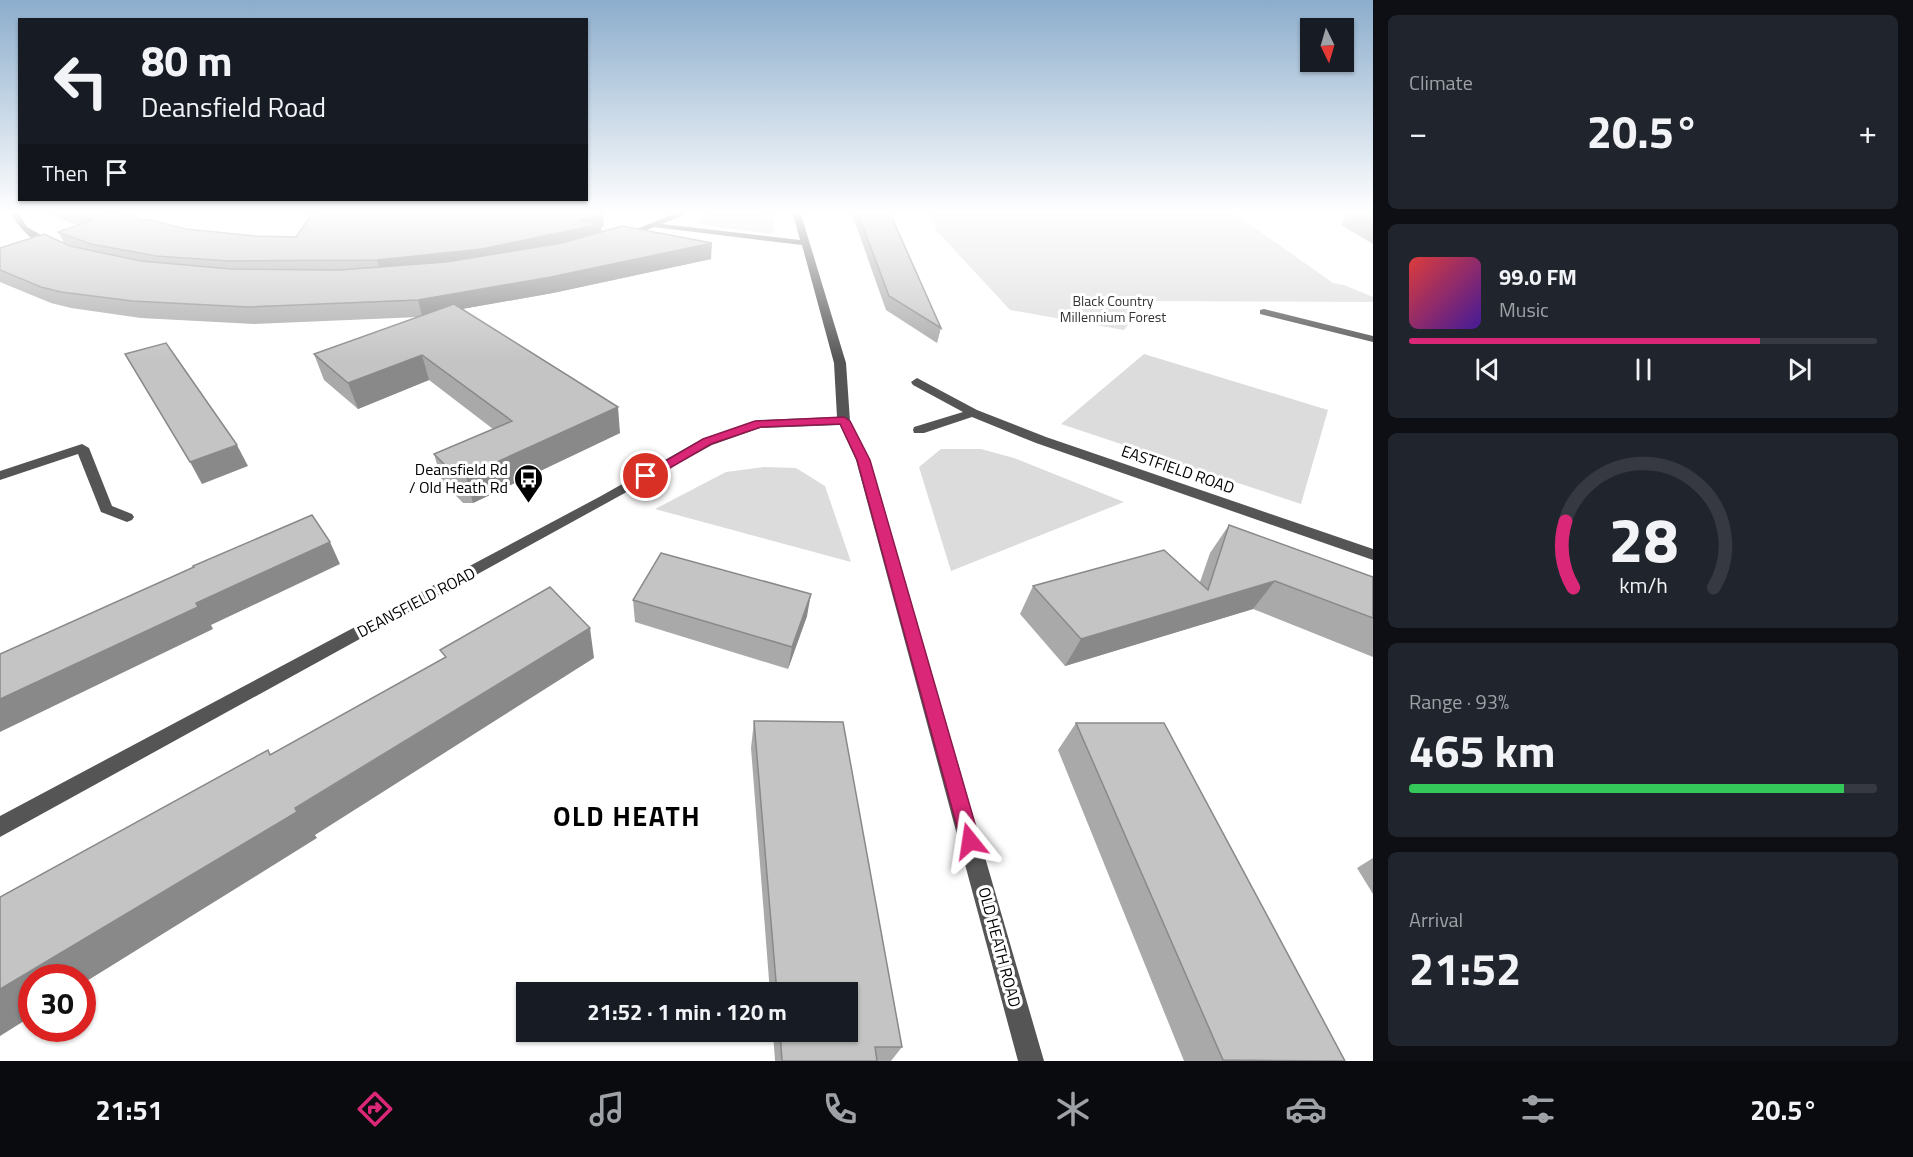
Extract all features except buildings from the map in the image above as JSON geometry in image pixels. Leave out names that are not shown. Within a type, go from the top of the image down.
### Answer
[{"type":"street","name":"OLD HEATH ROAD","points":[[810,261],[840,363],[844,421],[863,460],[1031,1061]]},
{"type":"street","points":[[1264,312],[1373,339]]},
{"type":"street","name":"EASTFIELD ROAD","points":[[917,382],[973,413],[1041,440],[1373,555]]},
{"type":"street","points":[[919,430],[973,413]]},
{"type":"street","name":"DEANSFIELD ROAD","points":[[0,827],[707,442],[759,424],[844,421]]},
{"type":"street","points":[[0,476],[82,448],[106,509],[127,518]]},
{"type":"green space","name":"Black Country Millennium Forest","points":[[964,261],[1301,261],[1333,283],[1373,297],[1373,302],[1145,301],[1124,330],[1010,310]]},
{"type":"green space","points":[[1144,354],[1328,410],[1301,504],[1061,424]]},
{"type":"green space","points":[[941,449],[981,449],[1014,458],[1124,502],[951,571],[919,467]]},
{"type":"green space","points":[[764,467],[796,468],[825,486],[851,562],[655,509],[726,472]]},
{"type":"place","name":"Deansfield Rd / Old Heath Rd","points":[[529,504]]},
{"type":"district","name":"OLD HEATH","points":[[627,815]]},
{"type":"route","points":[[646,476],[707,442],[759,424],[844,421],[863,460],[970,841]]}]
